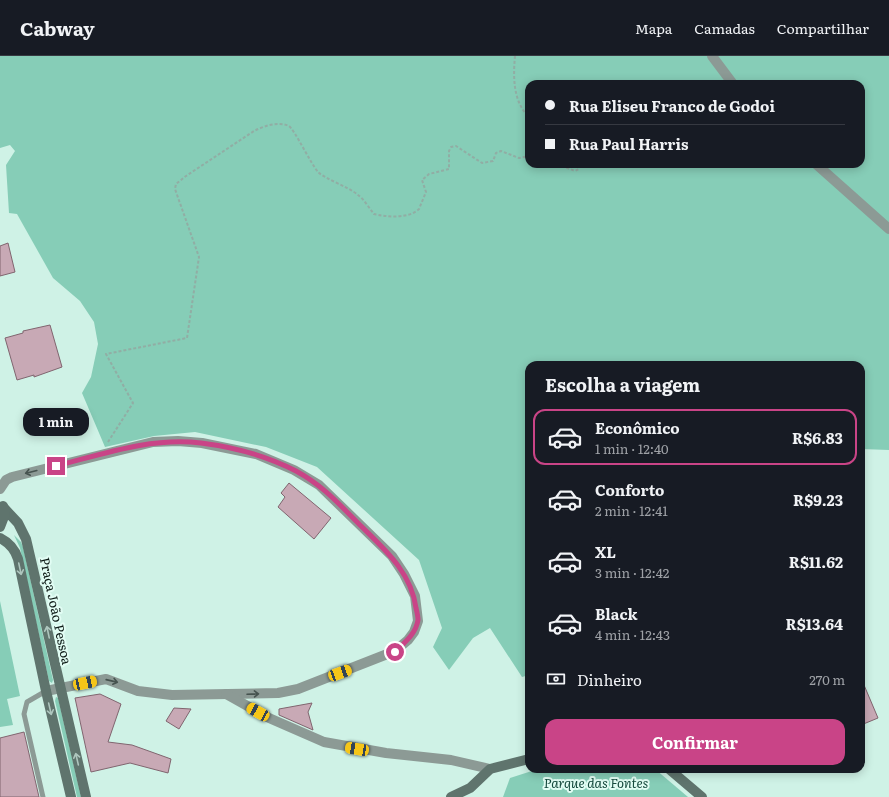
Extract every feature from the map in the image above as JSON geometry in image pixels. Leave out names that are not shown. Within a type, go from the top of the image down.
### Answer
[{"type":"street","points":[[712,56],[730,80]]},
{"type":"street","points":[[821,168],[889,228]]},
{"type":"street","points":[[0,489],[6,480],[12,477],[153,442],[178,441],[202,443],[256,454],[294,470],[319,484],[392,556],[404,574],[415,596],[418,621],[414,632],[395,652],[298,689],[278,693],[154,694],[106,679],[46,691]]},
{"type":"street","points":[[0,527],[4,520],[2,505]]},
{"type":"street","name":"Praça João Pessoa","points":[[2,505],[18,523],[26,539],[86,797]]},
{"type":"street","name":"Praça João Pessoa","points":[[0,538],[10,544],[16,551],[46,691],[71,797]]},
{"type":"street","points":[[226,694],[269,718],[324,742],[386,753],[451,760],[490,769],[525,760]]},
{"type":"street","points":[[451,797],[470,788],[490,769]]},
{"type":"street","points":[[674,773],[702,797]]},
{"type":"lane","points":[[43,797],[24,714],[27,702],[46,691]]},
{"type":"path","points":[[515,56],[514,71],[516,92],[522,111],[525,114]]},
{"type":"path","points":[[99,455],[133,403],[106,354],[186,338],[199,257],[175,189],[176,184],[186,176],[254,131],[266,126],[278,124],[290,126],[295,132],[301,146],[320,174],[359,195],[374,214],[393,216],[407,215],[419,209],[426,192],[422,180],[429,174],[449,169],[449,151],[451,147],[456,146],[482,162],[493,161],[496,153],[501,151],[519,158],[525,157]]},
{"type":"path","points":[[567,168],[574,171],[579,168]]},
{"type":"green space","points":[[0,56],[889,56],[889,450],[865,449],[865,361],[525,361],[525,676],[522,677],[490,628],[473,638],[449,670],[433,647],[442,628],[419,560],[317,467],[266,447],[195,432],[154,436],[105,447],[82,393],[91,377],[98,344],[94,322],[80,301],[53,278],[17,214],[9,213],[6,165],[15,151],[10,145],[0,148]]},
{"type":"green space","points":[[14,535],[21,542],[23,547],[53,680],[52,683],[49,681],[20,548]]},
{"type":"green space","points":[[0,601],[20,696],[7,699],[13,725],[0,727]]},
{"type":"green space","points":[[56,697],[58,698],[81,797],[77,797],[55,701]]},
{"type":"green space","name":"Parque das Fontes","points":[[526,773],[660,773],[688,797],[503,797],[510,778]]},
{"type":"building","points":[[8,243],[15,272],[0,276],[0,246]]},
{"type":"building","points":[[50,325],[62,367],[34,377],[34,375],[17,380],[5,338],[23,333],[23,331]]},
{"type":"building","points":[[289,483],[331,518],[314,539],[278,507],[285,497],[281,493]]},
{"type":"building","points":[[865,687],[878,718],[865,723]]},
{"type":"building","points":[[100,694],[121,704],[108,742],[132,745],[171,759],[168,773],[130,763],[91,772],[75,698]]},
{"type":"building","points":[[312,703],[308,712],[313,730],[279,715],[279,709]]},
{"type":"building","points":[[174,708],[191,709],[179,729],[166,721]]},
{"type":"building","points":[[24,732],[39,797],[0,797],[0,738]]},
{"type":"route","points":[[56,466],[153,442],[178,441],[202,443],[256,454],[294,470],[319,484],[392,556],[404,574],[415,596],[418,621],[414,632],[395,652]]}]
